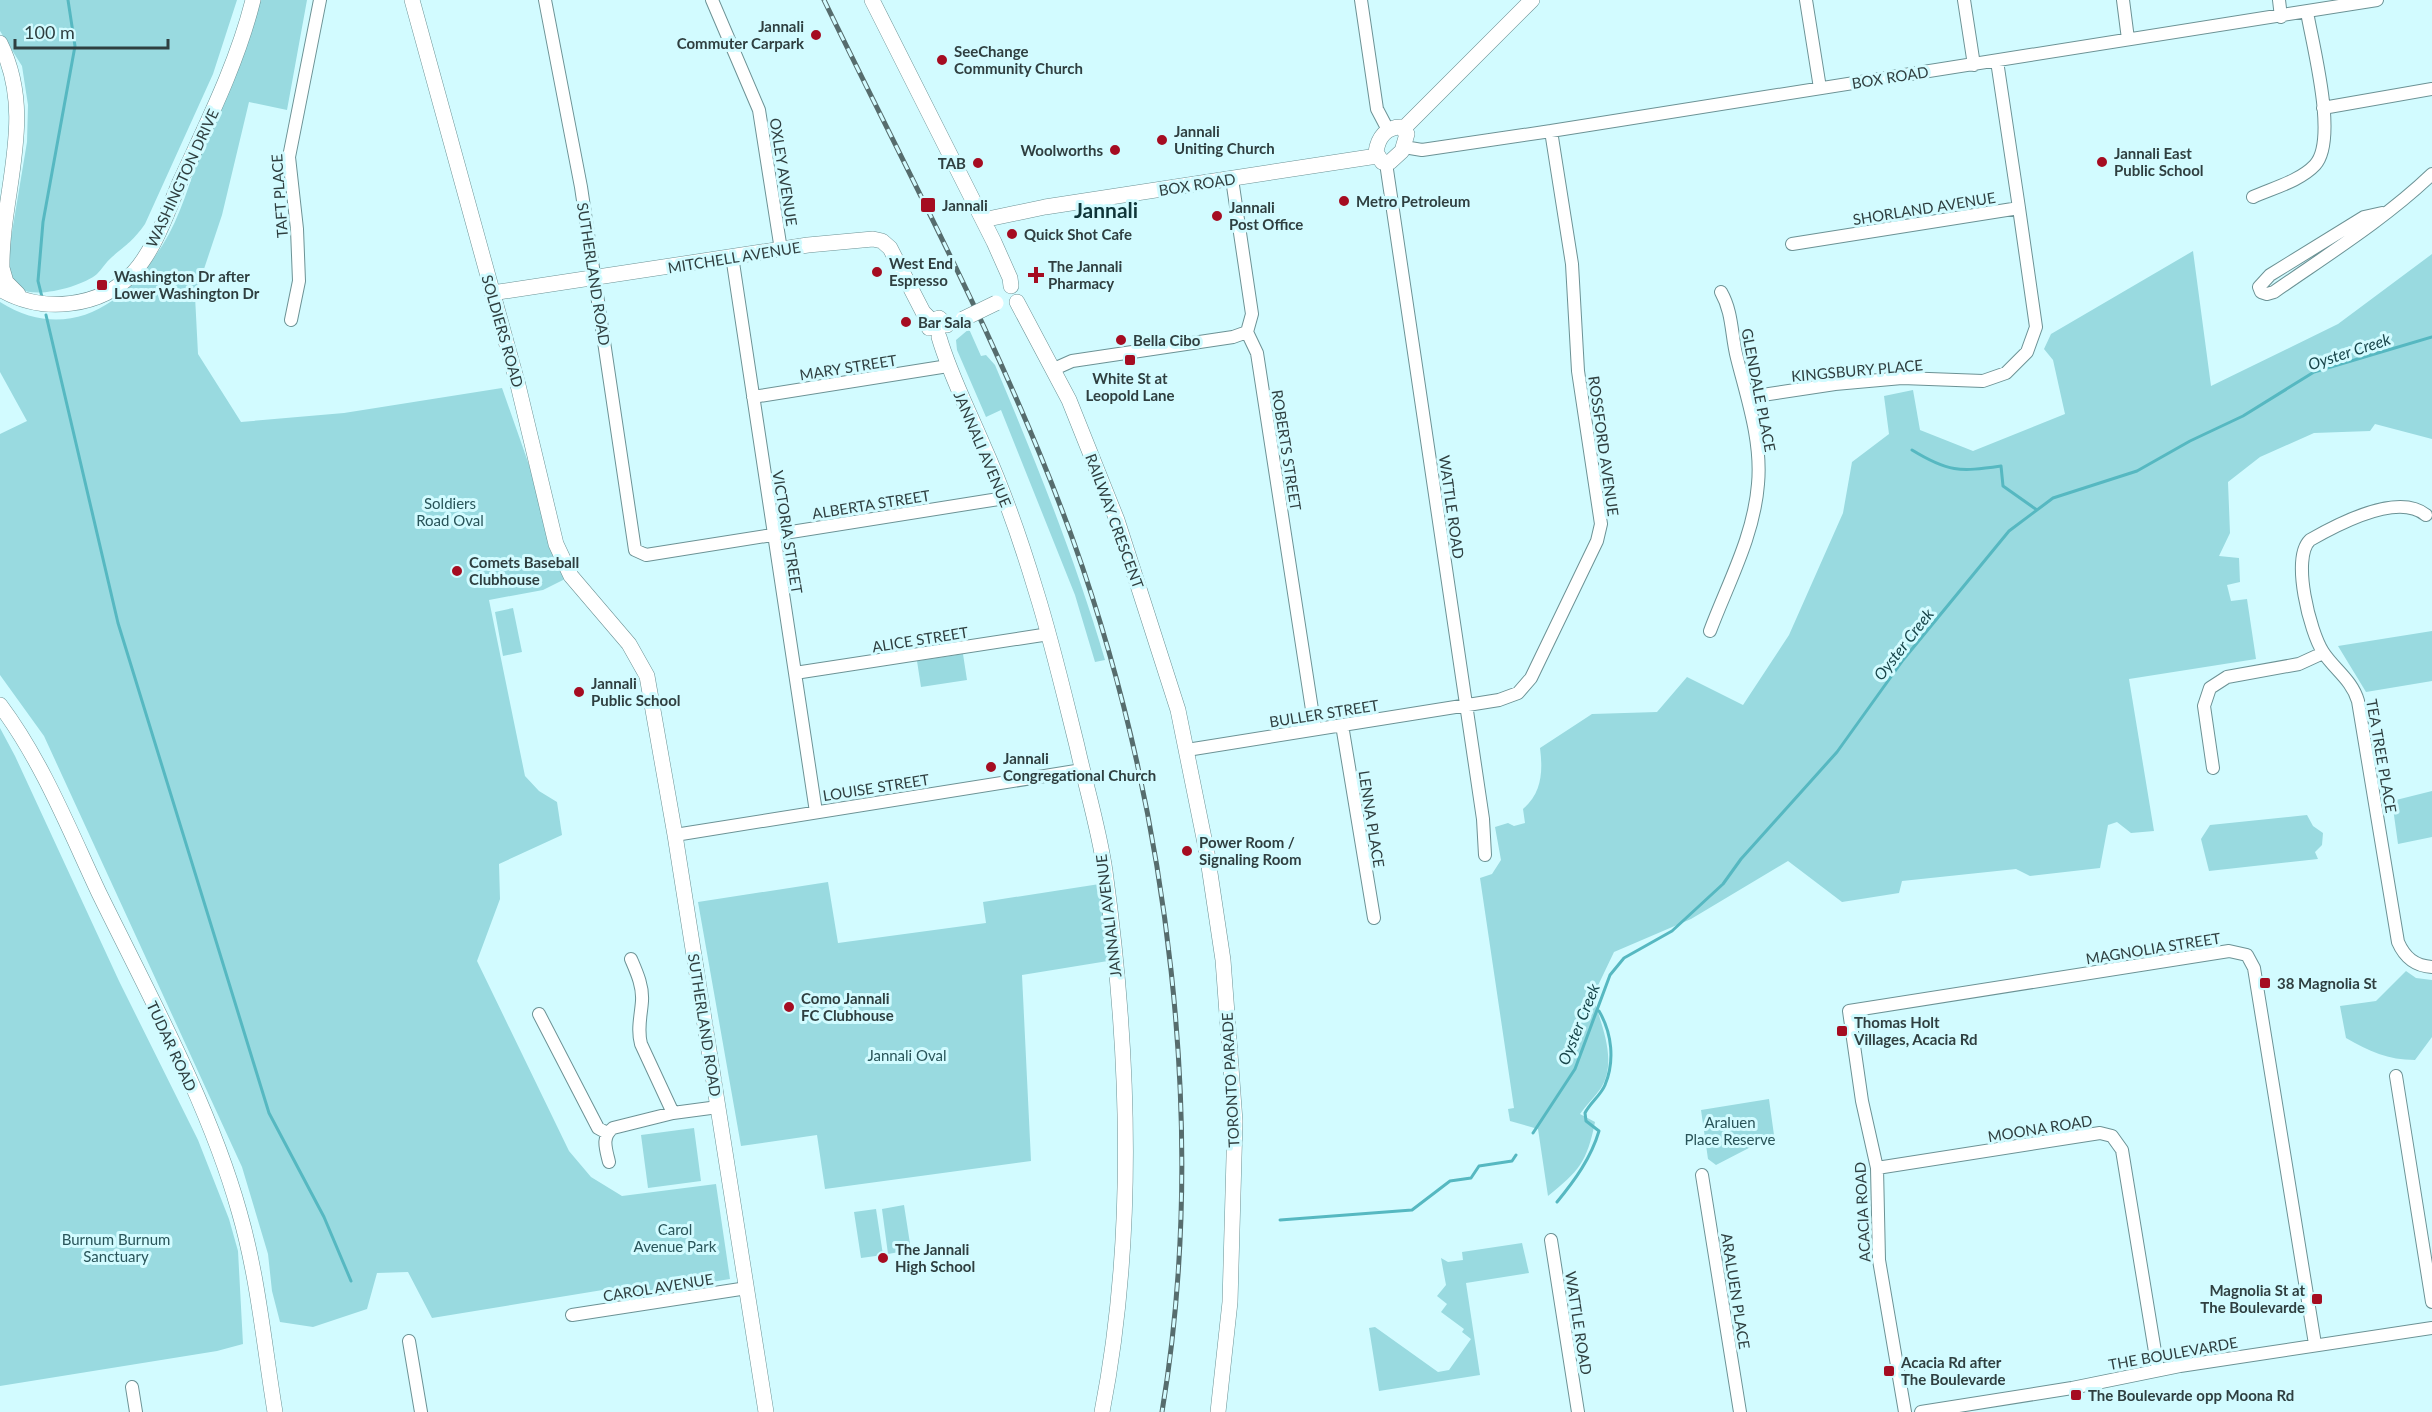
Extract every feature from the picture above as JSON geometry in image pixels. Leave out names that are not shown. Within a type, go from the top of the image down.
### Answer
[{"type":"street","name":"WASHINGTON DRIVE","points":[[0,289],[51,305],[78,303],[111,290],[135,271],[155,240],[224,86],[254,0]]},
{"type":"street","name":"TAFT PLACE","points":[[291,320],[299,281],[297,229],[289,157],[320,0]]},
{"type":"street","name":"SOLDIERS ROAD","points":[[412,0],[518,385],[556,544],[572,576],[629,644]]},
{"type":"street","name":"SUTHERLAND ROAD","points":[[545,0],[577,165],[635,550]]},
{"type":"street","name":"OXLEY AVENUE","points":[[712,0],[759,110],[780,250]]},
{"type":"street","name":"RAILWAY CRESCENT","points":[[872,0],[1008,273],[1007,298],[1054,369],[1081,427],[1117,520],[1167,673],[1187,750]]},
{"type":"street","points":[[1361,0],[1377,109],[1388,130]]},
{"type":"street","points":[[1404,128],[1532,0]]},
{"type":"street","points":[[1806,0],[1820,88]]},
{"type":"street","points":[[1964,0],[1974,64]]},
{"type":"street","points":[[2123,0],[2128,39]]},
{"type":"street","points":[[2279,0],[2282,17]]},
{"type":"street","name":"BOX ROAD","points":[[1404,147],[1422,150],[1551,131],[2128,39],[2282,17],[2377,0]]},
{"type":"street","points":[[2253,197],[2299,177],[2318,161],[2326,141],[2323,108],[2307,12]]},
{"type":"street","points":[[0,43],[12,72],[18,110],[16,148],[1,256],[6,282],[21,297]]},
{"type":"street","name":"SHORLAND AVENUE","points":[[1792,244],[2019,208],[1997,61]]},
{"type":"street","points":[[2323,108],[2432,89]]},
{"type":"street","points":[[1396,127],[1404,128],[1407,134],[1404,147],[1394,160],[1381,159],[1378,143],[1388,130],[1396,127]]},
{"type":"street","name":"ROSSFORD AVENUE","points":[[1466,705],[1509,698],[1525,686],[1597,541],[1601,524],[1578,371],[1572,264],[1551,131]]},
{"type":"street","name":"BOX ROAD","points":[[983,220],[1045,207],[1381,159]]},
{"type":"street","name":"WATTLE ROAD","points":[[1381,159],[1466,705],[1483,819],[1485,855]]},
{"type":"street","points":[[2382,213],[2364,217],[2270,275],[2262,281],[2259,287],[2261,292],[2267,294],[2274,292],[2382,213],[2407,198],[2432,174]]},
{"type":"street","name":"ROBERTS STREET","points":[[1232,179],[1252,314],[1247,332],[1257,352],[1315,729]]},
{"type":"street","name":"KINGSBURY PLACE","points":[[1749,398],[1835,384],[1902,378],[1983,381],[2006,373],[2027,352],[2036,327],[2019,208]]},
{"type":"street","name":"MITCHELL AVENUE","points":[[492,293],[860,239],[882,242],[893,253],[923,312],[932,321],[930,332],[943,331]]},
{"type":"street","name":"VICTORIA STREET","points":[[732,256],[816,812]]},
{"type":"street","name":"GLENDALE PLACE","points":[[1710,631],[1746,543],[1757,493],[1758,463],[1749,398],[1736,353],[1729,308],[1721,292]]},
{"type":"street","points":[[943,331],[1007,298]]},
{"type":"street","name":"JANNALI AVENUE","points":[[943,331],[948,366],[1005,498],[1049,633],[1104,868],[1120,1027],[1124,1184],[1120,1275],[1111,1368],[1102,1412]]},
{"type":"street","points":[[1054,369],[1072,360],[1233,337],[1247,332]]},
{"type":"street","name":"MARY STREET","points":[[753,396],[948,366]]},
{"type":"street","name":"ALBERTA STREET","points":[[635,550],[646,555],[1005,498]]},
{"type":"street","name":"TEA TREE PLACE","points":[[2426,515],[2412,506],[2389,506],[2304,543],[2302,566],[2310,624],[2323,653],[2348,680],[2358,701],[2398,942],[2404,954],[2413,963],[2432,967]]},
{"type":"street","name":"ALICE STREET","points":[[795,673],[1049,633]]},
{"type":"street","name":"SUTHERLAND ROAD","points":[[629,644],[647,676],[675,835],[766,1412]]},
{"type":"street","points":[[2212,768],[2204,706],[2210,688],[2227,676],[2299,664],[2323,653]]},
{"type":"street","name":"TUDAR ROAD","points":[[0,705],[32,755],[129,953],[189,1081],[223,1165],[239,1212],[252,1269],[275,1412]]},
{"type":"street","name":"BULLER STREET","points":[[1187,750],[1466,705]]},
{"type":"street","name":"LENNA PLACE","points":[[1342,725],[1374,918]]},
{"type":"street","name":"TORONTO PARADE","points":[[1187,750],[1216,905],[1226,991],[1235,1121],[1230,1302],[1218,1412]]},
{"type":"street","name":"LOUISE STREET","points":[[675,835],[1082,770]]},
{"type":"street","name":"MAGNOLIA STREET","points":[[1849,1011],[2229,951],[2247,955],[2254,968],[2315,1344]]},
{"type":"street","points":[[631,959],[641,983],[642,1000],[638,1033],[640,1044],[673,1113]]},
{"type":"street","name":"ACACIA ROAD","points":[[1849,1011],[1862,1101],[1877,1168],[1879,1260],[1905,1412]]},
{"type":"street","points":[[539,1014],[598,1128],[607,1133]]},
{"type":"street","points":[[2396,1076],[2432,1302]]},
{"type":"street","points":[[609,1162],[605,1140],[607,1133],[623,1125],[661,1119],[673,1113],[718,1107]]},
{"type":"street","name":"MOONA ROAD","points":[[1877,1168],[2100,1133],[2112,1136],[2122,1150],[2158,1370]]},
{"type":"street","name":"ARALUEN PLACE","points":[[1702,1175],[1740,1412]]},
{"type":"street","name":"WATTLE ROAD","points":[[1551,1240],[1578,1412]]},
{"type":"street","name":"CAROL AVENUE","points":[[572,1315],[747,1288]]},
{"type":"street","name":"THE BOULEVARDE","points":[[1921,1412],[2072,1388],[2158,1370],[2315,1344],[2432,1328]]},
{"type":"street","points":[[409,1341],[421,1412]]},
{"type":"street","points":[[132,1387],[136,1412]]},
{"type":"green space","points":[[0,0],[237,0],[213,74],[145,224],[97,274],[81,283],[60,290],[28,292],[14,283],[10,270],[8,256],[27,142],[28,105],[22,66],[0,31]]},
{"type":"green space","points":[[258,0],[307,0],[287,110],[249,102],[222,215],[195,296],[198,354],[241,422],[344,413],[502,388],[556,542],[571,576],[543,590],[489,600],[525,776],[539,791],[557,802],[562,835],[499,864],[500,899],[477,961],[569,1151],[591,1177],[622,1196],[716,1184],[730,1279],[636,1294],[627,1286],[432,1318],[408,1272],[377,1273],[367,1309],[313,1327],[280,1322],[272,1291],[268,1254],[242,1167],[44,736],[0,675],[0,434],[27,421],[0,372],[0,302],[26,315],[52,320],[76,317],[98,309],[119,296],[138,278],[175,222]]},
{"type":"green space","points":[[2193,251],[2211,386],[2338,324],[2432,254],[2432,439],[2375,424],[2370,431],[2314,433],[2260,457],[2228,482],[2230,533],[2219,556],[2239,558],[2240,582],[2227,585],[2231,601],[2247,599],[2256,659],[2129,679],[2154,831],[2131,833],[2117,822],[2108,825],[2100,868],[2030,876],[2016,869],[1902,881],[1899,893],[1842,902],[1788,861],[1691,919],[1614,952],[1593,996],[1604,1030],[1608,1066],[1601,1088],[1580,1114],[1595,1122],[1592,1136],[1580,1165],[1548,1196],[1538,1129],[1510,1121],[1508,1109],[1514,1108],[1480,878],[1492,874],[1501,860],[1495,827],[1508,823],[1514,826],[1525,823],[1523,809],[1534,796],[1540,781],[1540,748],[1592,714],[1657,712],[1687,677],[1743,705],[1789,635],[1843,513],[1852,462],[1889,434],[1884,396],[1913,390],[1920,430],[1973,451],[2065,414],[2053,360],[2044,349],[2051,334]]},
{"type":"green space","points":[[969,329],[981,356],[986,355],[995,365],[1025,438],[1068,547],[1105,660],[1095,662],[1075,595],[1001,410],[986,417],[957,350],[956,340]]},
{"type":"green space","points":[[513,608],[522,652],[503,656],[495,612]]},
{"type":"green space","points":[[2432,631],[2432,681],[2366,692],[2338,646]]},
{"type":"green space","points":[[963,654],[967,680],[921,687],[917,661]]},
{"type":"green space","name":"Burnum Burnum Sanctuary","points":[[0,728],[119,981],[198,1140],[229,1219],[238,1251],[243,1344],[217,1351],[0,1386]]},
{"type":"green space","points":[[2432,791],[2432,837],[2398,844],[2392,801]]},
{"type":"green space","points":[[2307,815],[2313,826],[2323,833],[2322,845],[2315,852],[2318,859],[2209,871],[2201,839],[2210,825]]},
{"type":"green space","name":"Jannali Oval","points":[[828,882],[838,943],[986,923],[983,902],[1106,883],[1114,960],[1022,975],[1031,1161],[825,1189],[817,1135],[741,1146],[698,902]]},
{"type":"green space","points":[[2406,971],[2416,978],[2432,980],[2432,1037],[2415,1060],[2379,1054],[2346,1038],[2340,1006],[2376,1001]]},
{"type":"green space","name":"Araluen Place Reserve","points":[[1769,1099],[1774,1135],[1716,1165],[1708,1159],[1701,1110]]},
{"type":"green space","points":[[694,1128],[701,1181],[648,1188],[641,1135]]},
{"type":"green space","points":[[904,1205],[911,1250],[888,1254],[882,1209]]},
{"type":"green space","points":[[876,1209],[883,1255],[861,1258],[854,1212]]},
{"type":"green space","points":[[1522,1243],[1529,1273],[1466,1283],[1480,1375],[1379,1391],[1369,1328],[1375,1327],[1438,1372],[1449,1370],[1471,1339],[1462,1332],[1464,1329],[1441,1312],[1447,1304],[1437,1296],[1446,1285],[1441,1258],[1448,1262],[1463,1260],[1462,1252]]},
{"type":"waterway","points":[[42,297],[38,281],[43,222],[75,46],[68,0]]},
{"type":"waterway","points":[[46,315],[118,623],[269,1113],[324,1217],[351,1281]]},
{"type":"waterway","name":"Oyster Creek","points":[[1533,1133],[1575,1069],[1610,975],[1624,958],[1672,931],[1723,884],[1741,859],[1837,752],[1903,660],[2009,531],[2053,498],[2137,471],[2190,441],[2243,416],[2314,372],[2432,337]]},
{"type":"waterway","points":[[1912,450],[1935,463],[1954,468],[1974,469],[2001,466],[2003,486],[2037,510]]},
{"type":"waterway","points":[[1557,1202],[1582,1168],[1599,1131],[1586,1121],[1585,1113],[1603,1089],[1610,1066],[1611,1047],[1607,1028],[1599,1011]]},
{"type":"waterway","points":[[1280,1220],[1412,1210],[1450,1181],[1471,1178],[1479,1166],[1512,1161],[1516,1155]]},
{"type":"railway","points":[[824,0],[956,267],[1047,471],[1073,540],[1106,643],[1134,750],[1156,860],[1171,971],[1180,1083],[1181,1195],[1176,1305],[1162,1412]]},
{"type":"place","name":"Jannali Commuter Carpark","points":[[816,35]]},
{"type":"place","name":"SeeChange Community Church","points":[[942,60]]},
{"type":"place","name":"Jannali Uniting Church","points":[[1162,140]]},
{"type":"place","name":"Woolworths","points":[[1115,150]]},
{"type":"place","name":"Jannali East Public School","points":[[2102,162]]},
{"type":"place","name":"TAB","points":[[978,163]]},
{"type":"place","name":"Metro Petroleum","points":[[1344,201]]},
{"type":"place","name":"Jannali","points":[[928,205]]},
{"type":"place","name":"Jannali Post Office","points":[[1217,216]]},
{"type":"place","name":"Quick Shot Cafe","points":[[1012,234]]},
{"type":"place","name":"West End Espresso","points":[[877,272]]},
{"type":"place","name":"The Jannali Pharmacy","points":[[1036,275]]},
{"type":"place","name":"Washington Dr after Lower Washington Dr","points":[[102,285]]},
{"type":"place","name":"Bar Sala","points":[[906,322]]},
{"type":"place","name":"Bella Cibo","points":[[1121,340]]},
{"type":"place","name":"White St at Leopold Lane","points":[[1130,360]]},
{"type":"place","name":"Comets Baseball Clubhouse","points":[[457,571]]},
{"type":"place","name":"Jannali Public School","points":[[579,692]]},
{"type":"place","name":"Jannali Congregational Church","points":[[991,767]]},
{"type":"place","name":"Power Room / Signaling Room","points":[[1187,851]]},
{"type":"place","name":"38 Magnolia St","points":[[2265,983]]},
{"type":"place","name":"Como Jannali FC Clubhouse","points":[[789,1007]]},
{"type":"place","name":"Thomas Holt Villages, Acacia Rd","points":[[1842,1031]]},
{"type":"place","name":"The Jannali High School","points":[[883,1258]]},
{"type":"place","name":"Magnolia St at The Boulevarde","points":[[2317,1299]]},
{"type":"place","name":"Acacia Rd after The Boulevarde","points":[[1889,1371]]},
{"type":"place","name":"The Boulevarde opp Moona Rd","points":[[2076,1395]]},
{"type":"district","name":"Jannali","points":[[1106,209]]},
{"type":"park label","name":"Soldiers Road Oval","points":[[450,512]]},
{"type":"park label","name":"Carol Avenue Park","points":[[675,1238]]}]
